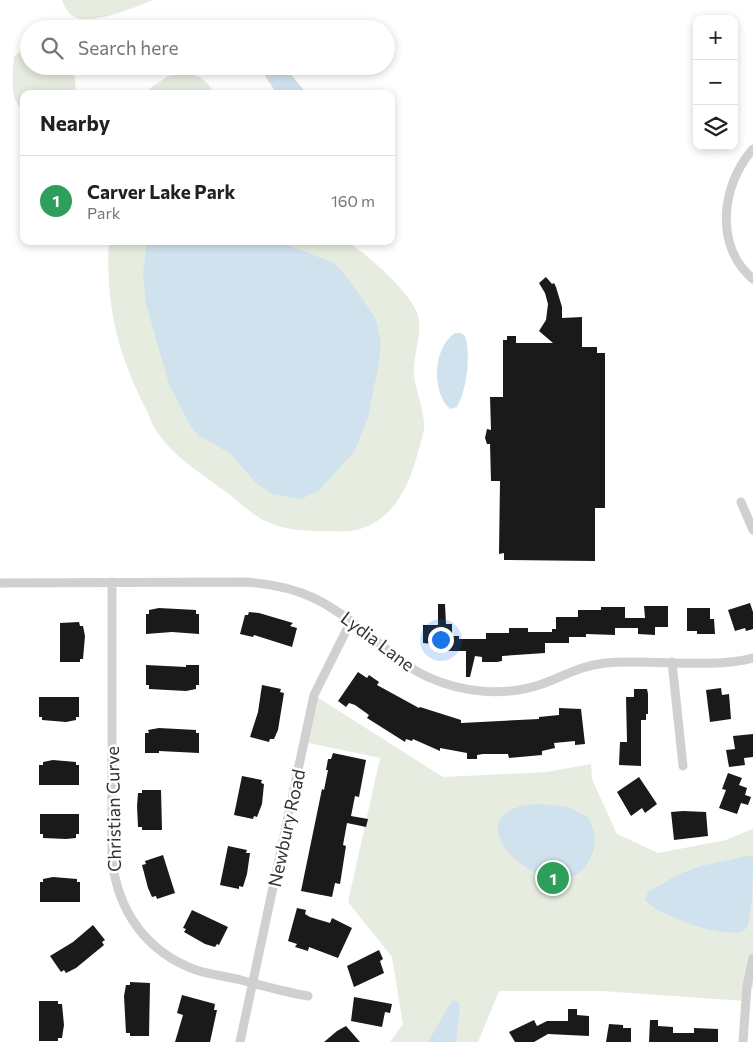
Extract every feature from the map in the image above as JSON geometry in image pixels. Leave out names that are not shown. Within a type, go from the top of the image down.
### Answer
[{"type":"street","points":[[753,149],[742,164],[730,190],[726,230],[733,255],[739,265],[753,280]]},
{"type":"street","points":[[741,502],[753,530]]},
{"type":"street","name":"Christian Curve","points":[[112,582],[112,858],[114,876],[122,903],[144,936],[166,955],[198,970],[308,996]]},
{"type":"street","name":"Lydia Lane","points":[[0,583],[244,582],[278,585],[311,596],[351,621],[418,672],[447,685],[471,690],[496,691],[525,688],[594,664],[731,661],[753,658]]},
{"type":"street","name":"Newbury Road","points":[[240,1042],[314,695],[351,621]]},
{"type":"street","points":[[672,662],[683,766]]},
{"type":"street","points":[[744,1042],[746,986],[753,958]]},
{"type":"shaded area","points":[[62,0],[153,0],[112,15],[80,19],[68,11]]},
{"type":"shaded area","points":[[20,51],[20,75],[75,75],[76,90],[20,90],[20,107],[16,100],[13,86],[14,57]]},
{"type":"shaded area","points":[[195,75],[203,79],[212,90],[148,90],[168,76]]},
{"type":"shaded area","points":[[109,245],[352,245],[366,255],[389,276],[410,300],[419,320],[414,375],[424,429],[411,475],[406,487],[393,507],[375,523],[358,530],[316,531],[281,527],[270,523],[245,508],[179,457],[154,427],[128,370],[121,349],[112,308],[108,264]]},
{"type":"shaded area","points":[[314,695],[443,777],[547,772],[591,764],[592,779],[617,834],[658,853],[726,840],[753,829],[753,988],[747,986],[745,1001],[602,991],[499,991],[478,1042],[390,1042],[403,1024],[392,957],[348,902],[380,758],[304,742]]},
{"type":"water","points":[[291,75],[304,90],[274,90],[265,76]]},
{"type":"water","points":[[147,245],[287,245],[332,262],[343,272],[376,320],[381,342],[368,417],[354,452],[318,491],[301,499],[272,494],[255,482],[231,454],[198,435],[190,425],[169,384],[146,304],[143,274]]},
{"type":"water","points":[[455,333],[461,333],[465,336],[468,362],[466,382],[460,400],[457,407],[450,409],[440,392],[437,370],[442,348]]},
{"type":"water","points":[[540,804],[568,807],[588,817],[591,823],[595,840],[591,858],[587,864],[571,877],[550,878],[529,869],[511,855],[500,839],[499,823],[511,810]]},
{"type":"water","points":[[753,855],[749,920],[747,927],[740,932],[727,933],[694,925],[651,906],[645,900],[648,892],[679,874],[701,866]]},
{"type":"water","points":[[452,1000],[458,1002],[460,1006],[456,1042],[428,1042]]},
{"type":"building","points":[[546,277],[556,287],[562,307],[562,318],[582,317],[582,347],[597,347],[597,353],[605,353],[605,508],[595,508],[595,561],[504,560],[504,553],[499,554],[500,481],[491,481],[490,444],[487,444],[485,438],[487,429],[491,430],[490,397],[503,397],[503,340],[507,340],[507,336],[516,336],[516,343],[553,343],[539,331],[546,320],[548,304],[545,293],[539,283]]},
{"type":"building","points":[[750,603],[753,612],[753,629],[746,631],[745,628],[735,631],[728,610]]},
{"type":"building","points":[[438,604],[445,604],[446,624],[452,624],[452,636],[459,636],[459,639],[486,639],[486,633],[509,633],[509,628],[528,628],[528,632],[552,632],[552,629],[556,629],[556,617],[578,617],[578,610],[601,610],[601,607],[625,607],[625,618],[645,618],[644,606],[668,606],[668,627],[655,627],[655,635],[638,634],[638,628],[615,628],[615,635],[586,634],[586,637],[569,637],[569,643],[545,643],[545,653],[502,656],[502,661],[497,662],[482,662],[482,657],[475,656],[470,677],[466,677],[466,651],[441,651],[441,645],[423,643],[423,625],[438,625]]},
{"type":"building","points":[[159,608],[196,610],[196,614],[199,614],[199,634],[172,632],[146,634],[146,614],[149,614],[149,610]]},
{"type":"building","points":[[687,608],[710,608],[710,619],[714,619],[715,634],[697,634],[697,631],[687,631]]},
{"type":"building","points":[[249,612],[293,623],[290,626],[297,628],[292,647],[254,635],[253,637],[240,634],[245,615],[248,615]]},
{"type":"building","points":[[79,622],[80,626],[83,626],[85,636],[83,659],[80,659],[80,662],[60,662],[60,623]]},
{"type":"building","points":[[146,665],[186,667],[186,665],[199,665],[199,685],[196,685],[196,689],[186,691],[149,689],[149,685],[146,685]]},
{"type":"building","points":[[358,672],[367,678],[369,675],[379,682],[377,685],[419,708],[461,720],[461,723],[539,719],[539,717],[559,715],[559,708],[581,709],[585,744],[575,745],[575,741],[554,743],[555,748],[542,751],[542,755],[509,758],[508,754],[483,754],[477,755],[477,759],[467,759],[467,753],[440,748],[440,751],[413,739],[412,741],[406,739],[405,742],[367,718],[369,715],[355,705],[349,703],[346,707],[338,701]]},
{"type":"building","points":[[262,685],[281,689],[280,692],[284,693],[278,730],[274,739],[270,739],[269,742],[250,737],[258,712]]},
{"type":"building","points":[[721,688],[722,695],[729,694],[731,719],[710,722],[706,690]]},
{"type":"building","points":[[634,689],[647,689],[648,694],[648,714],[646,714],[646,720],[641,720],[641,766],[619,765],[620,742],[627,742],[626,697],[634,697]]},
{"type":"building","points":[[39,697],[79,697],[79,717],[76,717],[76,720],[66,722],[42,720],[42,717],[39,717]]},
{"type":"building","points":[[159,728],[196,730],[196,733],[199,733],[199,753],[159,751],[159,753],[145,753],[145,733],[149,733],[148,730]]},
{"type":"building","points":[[753,734],[753,757],[744,758],[745,765],[729,767],[726,750],[735,749],[733,736]]},
{"type":"building","points":[[333,753],[366,760],[359,797],[355,796],[351,816],[368,819],[366,827],[347,823],[343,845],[346,846],[340,884],[335,883],[332,897],[301,891],[322,789],[324,790],[328,759],[331,759]]},
{"type":"building","points":[[53,760],[76,762],[76,765],[79,765],[79,785],[39,785],[39,765]]},
{"type":"building","points":[[728,773],[742,778],[739,785],[747,788],[745,795],[751,797],[748,805],[741,803],[737,814],[719,808],[726,790],[722,789]]},
{"type":"building","points":[[242,776],[262,780],[261,783],[264,784],[262,804],[257,817],[254,816],[253,819],[234,815]]},
{"type":"building","points":[[639,777],[657,804],[645,813],[642,808],[631,816],[617,792]]},
{"type":"building","points":[[142,790],[161,790],[162,830],[142,830],[142,827],[138,827],[138,793],[142,793]]},
{"type":"building","points":[[671,812],[706,812],[708,836],[674,840]]},
{"type":"building","points":[[40,814],[79,814],[79,834],[76,834],[76,838],[43,838],[43,834],[40,834]]},
{"type":"building","points":[[228,846],[247,850],[246,853],[250,853],[247,874],[243,887],[239,886],[239,889],[220,885]]},
{"type":"building","points":[[163,855],[175,893],[157,899],[156,896],[152,897],[148,888],[142,865],[146,864],[145,861]]},
{"type":"building","points":[[53,877],[77,879],[77,882],[80,882],[80,902],[40,902],[40,882],[43,882],[43,879]]},
{"type":"building","points":[[297,908],[306,910],[305,914],[310,917],[330,923],[332,918],[352,928],[338,958],[309,947],[308,951],[295,947],[297,944],[288,941]]},
{"type":"building","points":[[192,910],[228,927],[219,945],[217,944],[215,947],[205,944],[184,932],[186,929],[183,928]]},
{"type":"building","points":[[93,925],[105,940],[102,942],[104,945],[76,968],[66,973],[64,970],[61,972],[50,956],[73,942]]},
{"type":"building","points":[[379,950],[383,959],[380,961],[384,973],[354,987],[347,966]]},
{"type":"building","points":[[130,982],[150,983],[149,1036],[130,1036],[130,1033],[126,1033],[124,996],[126,985],[130,985]]},
{"type":"building","points":[[182,995],[215,1004],[214,1010],[217,1010],[210,1042],[175,1042],[183,1015],[177,1013]]},
{"type":"building","points":[[354,997],[392,1004],[390,1013],[385,1012],[382,1027],[351,1021]]},
{"type":"building","points":[[39,1001],[58,1001],[58,1004],[62,1004],[64,1025],[62,1038],[58,1038],[58,1041],[39,1041]]},
{"type":"building","points":[[568,1009],[577,1009],[577,1015],[589,1016],[589,1036],[548,1034],[534,1042],[515,1042],[509,1032],[534,1020],[537,1026],[547,1021],[568,1021]]},
{"type":"building","points":[[650,1020],[658,1020],[658,1026],[673,1027],[673,1033],[694,1033],[694,1028],[718,1029],[718,1042],[649,1042]]},
{"type":"building","points":[[609,1024],[623,1025],[623,1028],[631,1028],[631,1042],[606,1042]]},
{"type":"building","points":[[346,1026],[360,1042],[324,1042],[337,1031]]},
{"type":"place","name":"Carver Lake Park","points":[[553,878]]}]
